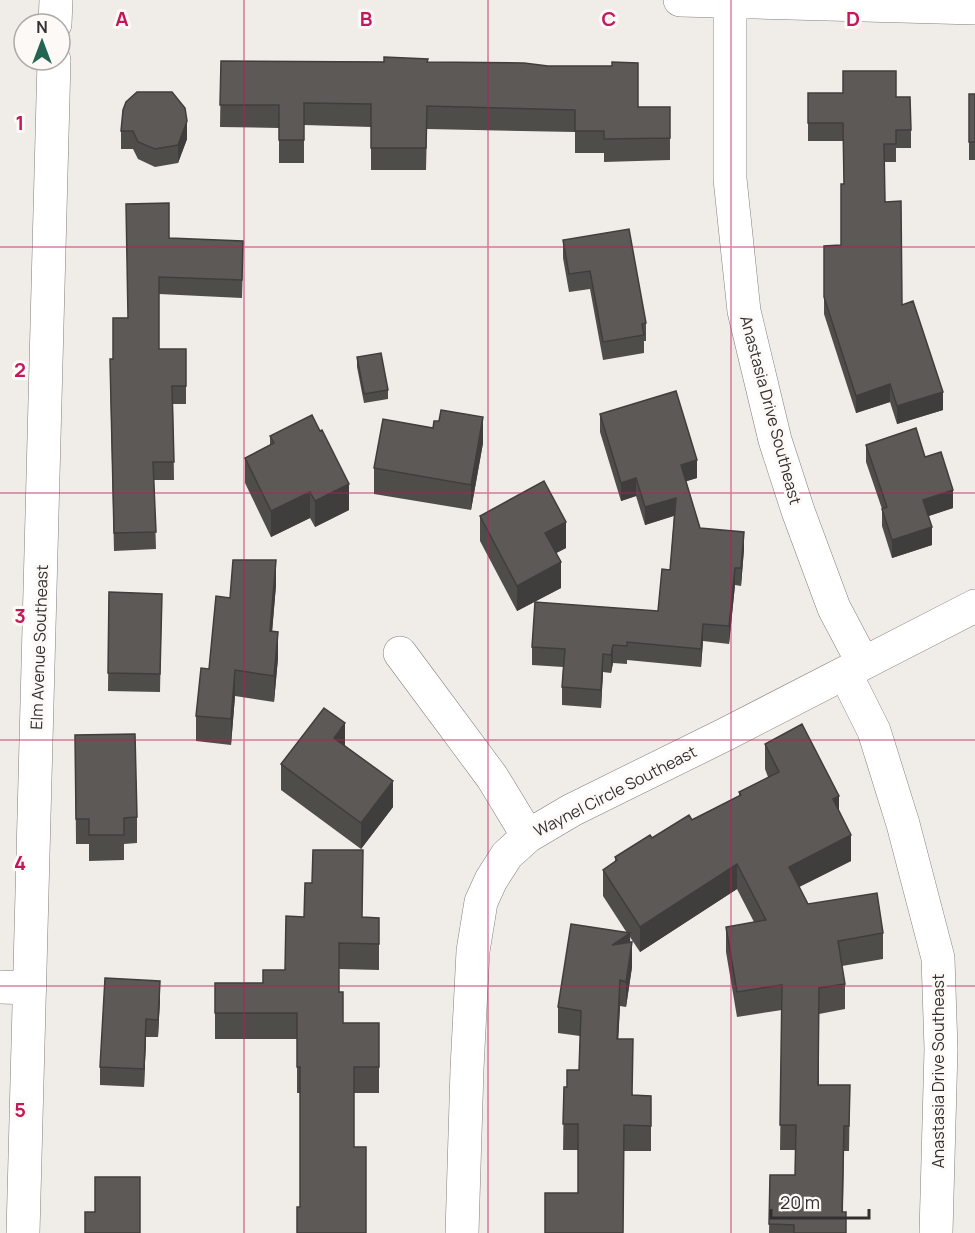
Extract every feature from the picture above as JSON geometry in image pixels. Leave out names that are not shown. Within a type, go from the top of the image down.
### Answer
[{"type":"street","points":[[680,0],[975,8]]},
{"type":"street","name":"Anastasia Drive Southeast","points":[[730,1],[730,179],[744,311],[775,440],[874,731],[903,824],[938,958],[941,1049],[936,1233]]},
{"type":"street","name":"Elm Avenue Southeast","points":[[23,1233],[15,987],[53,72]]},
{"type":"street","name":"Waynel Circle Southeast","points":[[462,1233],[473,951],[481,902],[491,880],[507,855],[528,836],[572,810],[975,606]]},
{"type":"street","points":[[400,653],[492,777],[528,836]]},
{"type":"building","points":[[384,57],[428,59],[427,62],[524,63],[548,66],[612,66],[612,62],[638,63],[638,107],[670,107],[670,138],[604,139],[604,131],[575,131],[575,110],[427,106],[426,148],[371,148],[371,104],[304,103],[304,140],[279,140],[279,105],[220,105],[221,61],[384,62]]},
{"type":"building","points":[[843,71],[896,71],[896,97],[910,97],[911,130],[896,130],[896,144],[884,144],[885,202],[901,201],[902,305],[913,301],[943,392],[897,406],[890,384],[856,396],[824,297],[824,246],[841,245],[841,184],[844,184],[843,123],[808,123],[808,93],[843,93]]},
{"type":"building","points":[[137,92],[172,92],[185,108],[187,121],[178,145],[155,149],[138,142],[133,131],[121,131],[126,102]]},
{"type":"building","points":[[969,94],[975,94],[975,142],[969,142]]},
{"type":"building","points":[[169,203],[169,238],[243,241],[242,280],[159,277],[159,349],[186,349],[186,386],[172,386],[174,462],[153,462],[156,532],[114,533],[110,359],[113,359],[113,318],[128,318],[126,204]]},
{"type":"building","points":[[629,229],[646,323],[642,324],[644,335],[603,342],[590,271],[569,274],[563,240]]},
{"type":"building","points":[[381,353],[388,390],[364,394],[357,357]]},
{"type":"building","points":[[676,391],[697,460],[681,465],[700,528],[744,532],[741,568],[735,568],[729,626],[703,624],[701,649],[627,642],[627,646],[613,645],[611,655],[603,654],[601,690],[562,687],[565,649],[532,647],[535,602],[658,611],[662,569],[670,570],[676,498],[645,507],[636,478],[621,483],[600,414]]},
{"type":"building","points":[[441,410],[483,417],[471,485],[374,468],[383,419],[433,428],[434,421],[439,421]]},
{"type":"building","points":[[312,415],[349,484],[315,501],[310,492],[271,511],[245,458],[274,443],[270,436]]},
{"type":"building","points":[[916,428],[925,457],[941,452],[953,490],[923,500],[932,527],[892,540],[882,509],[887,507],[866,445]]},
{"type":"building","points":[[544,481],[566,522],[545,533],[561,562],[517,586],[480,516]]},
{"type":"building","points":[[233,560],[276,560],[270,631],[278,632],[274,676],[235,670],[231,719],[196,716],[201,668],[209,669],[216,596],[230,598]]},
{"type":"building","points":[[109,592],[162,594],[160,674],[108,673]]},
{"type":"building","points":[[324,708],[345,723],[334,738],[393,781],[361,823],[281,764]]},
{"type":"building","points":[[802,724],[839,796],[833,799],[851,835],[789,867],[808,904],[877,893],[883,933],[838,941],[845,984],[819,988],[818,1085],[850,1085],[849,1126],[844,1126],[842,1212],[846,1212],[846,1233],[794,1233],[794,1225],[769,1224],[770,1175],[795,1175],[796,1125],[780,1125],[782,985],[737,992],[726,927],[766,920],[737,864],[640,927],[603,870],[617,860],[615,857],[650,835],[652,838],[689,815],[692,820],[741,795],[739,792],[779,772],[765,744]]},
{"type":"building","points":[[135,734],[137,817],[124,818],[124,835],[89,835],[89,819],[76,819],[75,735]]},
{"type":"building","points":[[313,850],[363,850],[362,917],[379,918],[379,944],[339,943],[339,992],[343,992],[343,1023],[379,1023],[379,1067],[354,1067],[354,1147],[366,1147],[366,1233],[297,1233],[297,1207],[300,1207],[300,1067],[297,1067],[297,1013],[215,1013],[215,983],[263,983],[263,970],[285,970],[286,916],[304,917],[305,883],[312,883]]},
{"type":"building","points":[[571,924],[630,933],[612,945],[632,942],[626,982],[620,980],[617,1039],[633,1039],[632,1095],[651,1096],[651,1126],[624,1125],[623,1233],[545,1233],[545,1193],[578,1193],[578,1124],[563,1124],[567,1070],[579,1070],[581,1011],[558,1007]]},
{"type":"building","points":[[105,978],[160,981],[158,1020],[146,1019],[144,1069],[100,1067]]},
{"type":"building","points":[[95,1177],[140,1177],[140,1233],[85,1233],[85,1212],[95,1212]]}]
